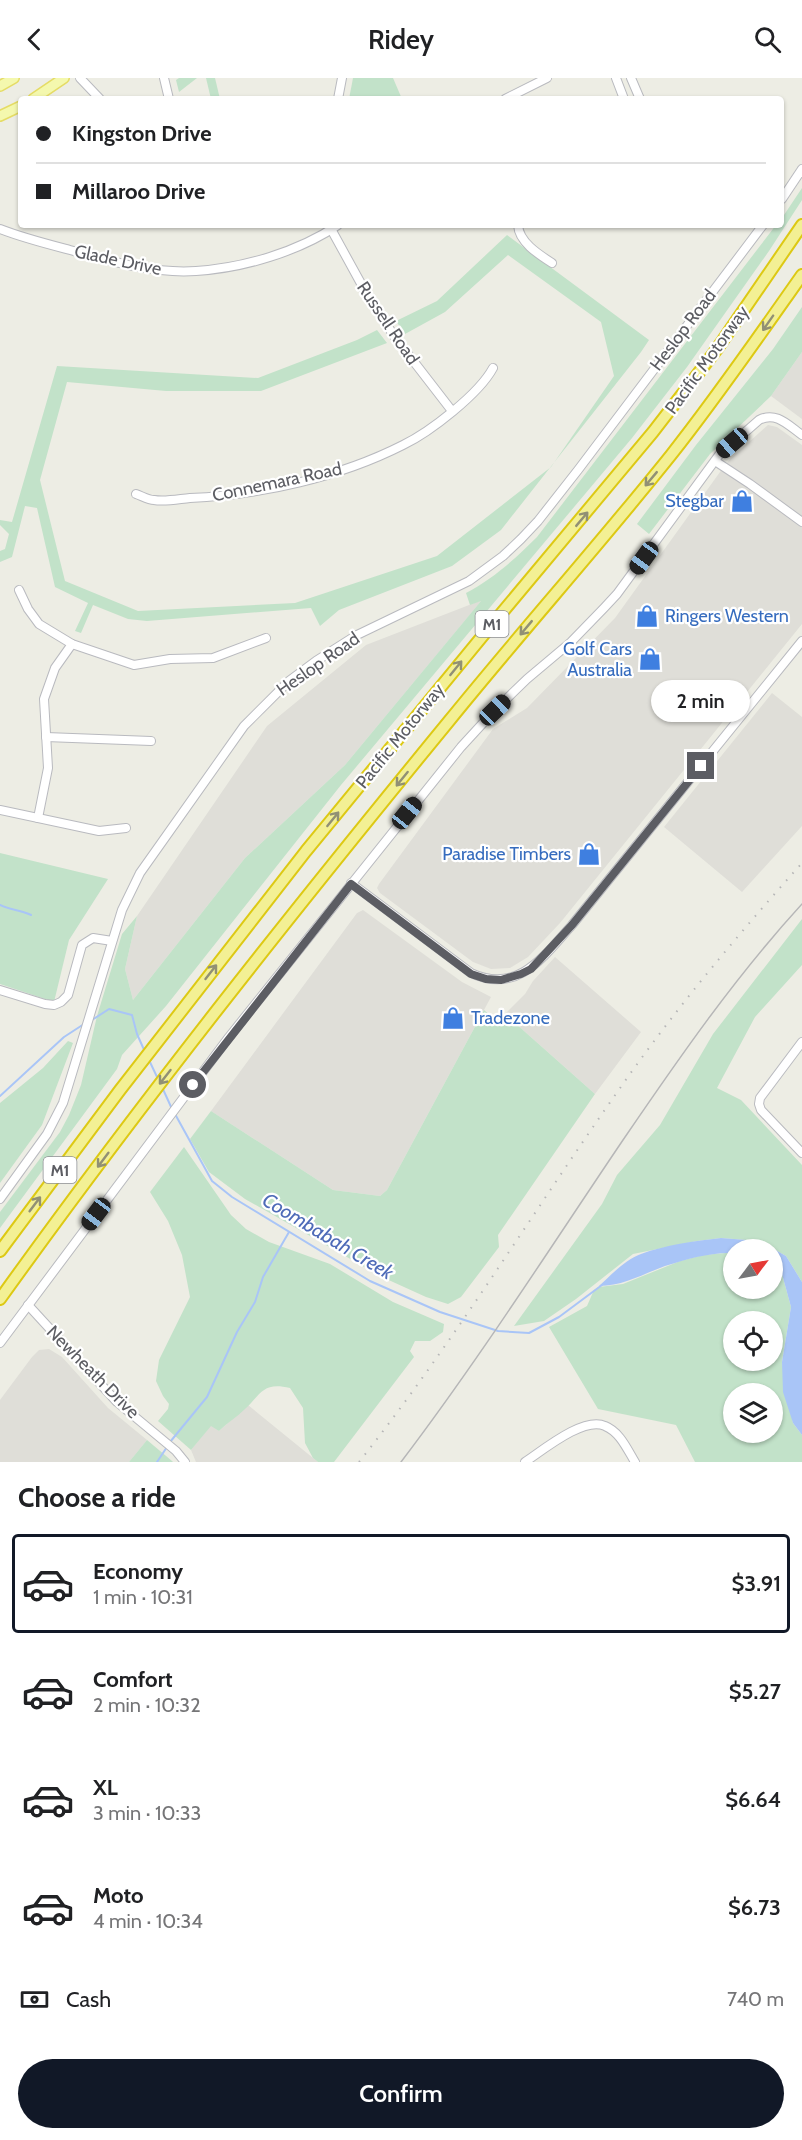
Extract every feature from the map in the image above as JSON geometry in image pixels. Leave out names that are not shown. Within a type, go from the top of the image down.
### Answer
[{"type":"highway","name":"Pacific Motorway","points":[[0,1251],[120,1090],[374,768],[633,458],[717,349],[802,225]]},
{"type":"highway","name":"Pacific Motorway","points":[[0,1299],[193,1041],[340,854],[672,454],[744,358],[802,275]]},
{"type":"main road","points":[[0,86],[14,78]]},
{"type":"main road","points":[[37,96],[64,78]]},
{"type":"main road","points":[[0,116],[18,107]]},
{"type":"street","points":[[80,78],[97,96]]},
{"type":"street","points":[[164,78],[168,96]]},
{"type":"street","points":[[339,96],[342,78]]},
{"type":"street","points":[[511,96],[547,78]]},
{"type":"street","points":[[616,78],[623,96]]},
{"type":"street","points":[[631,78],[639,96]]},
{"type":"street","points":[[784,196],[802,169]]},
{"type":"street","name":"Glade Drive","points":[[1,232],[156,270],[195,271],[238,264],[275,254],[332,228]]},
{"type":"street","name":"Russell Road","points":[[334,228],[364,289],[394,336],[452,411]]},
{"type":"street","points":[[518,228],[525,243],[552,263]]},
{"type":"street","name":"Heslop Road","points":[[0,1200],[54,1123],[63,1103],[122,910],[140,873],[250,719],[289,681],[339,645],[469,581],[503,556],[521,539],[571,479],[761,228]]},
{"type":"street","name":"Connemara Road","points":[[136,494],[153,500],[222,497],[321,477],[406,444],[452,411],[486,381],[493,368]]},
{"type":"street","points":[[0,1343],[205,1069],[486,718],[571,642],[617,594],[715,461],[743,434],[766,416],[778,418],[802,435]]},
{"type":"street","points":[[715,461],[802,522]]},
{"type":"street","points":[[19,590],[28,609],[39,624],[72,644],[134,665],[170,659],[213,658],[266,638]]},
{"type":"street","points":[[351,884],[471,974],[493,981],[510,979],[531,969],[572,925],[802,641]]},
{"type":"street","points":[[38,818],[48,768],[44,699],[55,668],[72,644]]},
{"type":"street","points":[[46,737],[151,741]]},
{"type":"street","points":[[0,810],[99,831],[126,828]]},
{"type":"street","points":[[0,990],[45,1004],[54,1005],[62,1002],[68,995],[82,945],[93,938],[112,941]]},
{"type":"street","points":[[802,1042],[760,1098],[759,1104],[763,1113],[802,1153]]},
{"type":"street","name":"Newheath Drive","points":[[28,1305],[117,1402],[160,1436],[185,1462]]},
{"type":"street","points":[[525,1462],[586,1424],[599,1424],[612,1430],[635,1462]]},
{"type":"street","points":[[539,1453],[544,1462]]},
{"type":"shaded area","points":[[802,352],[802,419],[771,396]]},
{"type":"shaded area","points":[[768,425],[777,427],[802,445],[802,624],[560,923],[528,957],[510,968],[491,969],[473,962],[380,893],[377,888],[379,884],[493,729],[527,708],[615,618],[730,459]]},
{"type":"shaded area","points":[[482,600],[345,765],[245,858],[133,1000],[125,969],[137,916],[267,726],[366,645]]},
{"type":"shaded area","points":[[772,693],[802,717],[802,826],[742,892],[664,827]]},
{"type":"shaded area","points":[[363,910],[462,982],[491,997],[387,1190],[380,1196],[333,1190],[211,1111],[357,913]]},
{"type":"shaded area","points":[[555,957],[641,1032],[595,1094],[505,1014],[525,994],[533,981]]},
{"type":"shaded area","points":[[49,1349],[62,1357],[108,1408],[147,1440],[129,1462],[0,1462],[0,1400],[32,1357],[39,1350]]},
{"type":"shaded area","points":[[248,1405],[318,1462],[196,1462],[191,1450],[211,1425],[219,1431]]},
{"type":"green space","points":[[197,78],[179,92],[176,80]]},
{"type":"green space","points":[[206,78],[215,78],[219,96],[210,96]]},
{"type":"green space","points":[[353,78],[393,78],[401,96],[350,96]]},
{"type":"green space","points":[[802,188],[802,200],[784,228],[784,215]]},
{"type":"green space","points":[[774,228],[784,228],[687,367],[632,438],[341,785],[166,1006],[122,1055],[117,1069],[0,1228],[0,1212],[60,1132],[69,1115],[81,1085],[97,1016],[122,934],[137,916],[125,969],[133,1000],[245,858],[345,765],[481,601],[470,605],[466,593],[504,568],[537,537]]},
{"type":"green space","points":[[507,235],[649,340],[554,462],[614,376],[601,322],[508,255],[445,312],[405,334],[396,321],[437,301]]},
{"type":"green space","points":[[802,307],[802,352],[771,396],[710,454],[649,534],[637,524],[696,445],[773,349]]},
{"type":"green space","points":[[377,330],[387,343],[261,391],[166,391],[67,382],[40,480],[65,581],[138,611],[295,603],[437,556],[550,468],[501,530],[452,566],[339,610],[320,626],[311,608],[147,621],[128,619],[93,605],[81,633],[75,631],[88,603],[55,587],[37,508],[25,506],[12,557],[0,562],[0,551],[5,549],[9,534],[0,525],[0,520],[12,522],[57,366],[258,378]]},
{"type":"green space","points":[[0,853],[108,879],[69,940],[54,1002],[0,984]]},
{"type":"green space","points":[[802,919],[802,965],[755,1017],[717,1088],[741,1100],[802,1165],[802,1282],[783,1254],[783,1239],[721,1238],[697,1241],[633,1254],[544,1321],[514,1326],[602,1204],[617,1175],[660,1125],[713,1034]]},
{"type":"green space","points":[[484,1010],[498,1023],[505,1014],[595,1094],[498,1235],[499,1247],[461,1297],[448,1304],[426,1297],[382,1277],[245,1199],[209,1172],[190,1139],[211,1111],[333,1190],[380,1196],[387,1190]]},
{"type":"green space","points":[[68,1041],[73,1043],[42,1125],[0,1183],[0,1103],[43,1068]]},
{"type":"green space","points":[[184,1147],[231,1215],[246,1229],[269,1242],[330,1264],[393,1302],[444,1324],[443,1332],[430,1341],[415,1341],[410,1351],[414,1357],[334,1462],[318,1462],[313,1458],[305,1443],[303,1408],[290,1388],[274,1386],[264,1390],[219,1431],[211,1426],[191,1450],[158,1421],[168,1409],[169,1404],[156,1381],[159,1360],[190,1297],[182,1255],[168,1221],[150,1192]]},
{"type":"green space","points":[[723,1253],[723,1299],[783,1299],[783,1278],[791,1307],[783,1356],[783,1311],[723,1311],[723,1371],[783,1371],[783,1368],[793,1423],[802,1435],[802,1462],[695,1462],[676,1425],[598,1409],[549,1327],[587,1306],[594,1290],[599,1287],[623,1284],[680,1261]]},
{"type":"green space","points":[[147,1440],[172,1461],[173,1462],[129,1462]]},
{"type":"water","points":[[721,1238],[734,1239],[723,1239],[723,1254],[699,1256],[665,1266],[625,1282],[599,1286],[624,1264],[641,1254],[690,1242]]},
{"type":"water","points":[[783,1254],[802,1282],[802,1435],[793,1423],[783,1392],[783,1356],[791,1307],[783,1278]]},
{"type":"waterway","points":[[0,905],[31,915]]},
{"type":"waterway","name":"Coombabah Creek","points":[[92,1020],[109,1009],[132,1015],[145,1052]]},
{"type":"waterway","name":"Coombabah Creek","points":[[0,1096],[64,1037],[84,1024]]},
{"type":"waterway","name":"Coombabah Creek","points":[[149,1060],[158,1079]]},
{"type":"waterway","name":"Coombabah Creek","points":[[162,1087],[172,1109]]},
{"type":"waterway","name":"Coombabah Creek","points":[[175,1114],[212,1181],[232,1197],[370,1281],[440,1312],[498,1331],[529,1333],[559,1317],[602,1285]]},
{"type":"waterway","points":[[170,1442],[207,1397],[237,1332],[255,1302],[263,1277],[289,1232]]},
{"type":"waterway","points":[[157,1462],[167,1447]]},
{"type":"tram line","points":[[401,1462],[487,1343],[687,1049],[731,989],[802,904]]},
{"type":"railway","points":[[359,1462],[431,1366],[635,1067],[716,963],[802,863]]},
{"type":"place","name":"Stegbar","points":[[742,501]]},
{"type":"place","name":"Ringers Western","points":[[647,616]]},
{"type":"place","name":"Golf Cars Australia","points":[[650,659]]},
{"type":"place","name":"Paradise Timbers","points":[[589,854]]},
{"type":"place","name":"Tradezone","points":[[453,1018]]},
{"type":"route","points":[[193,1085],[351,884],[471,974],[493,981],[510,979],[531,969],[572,925],[701,766]]}]
